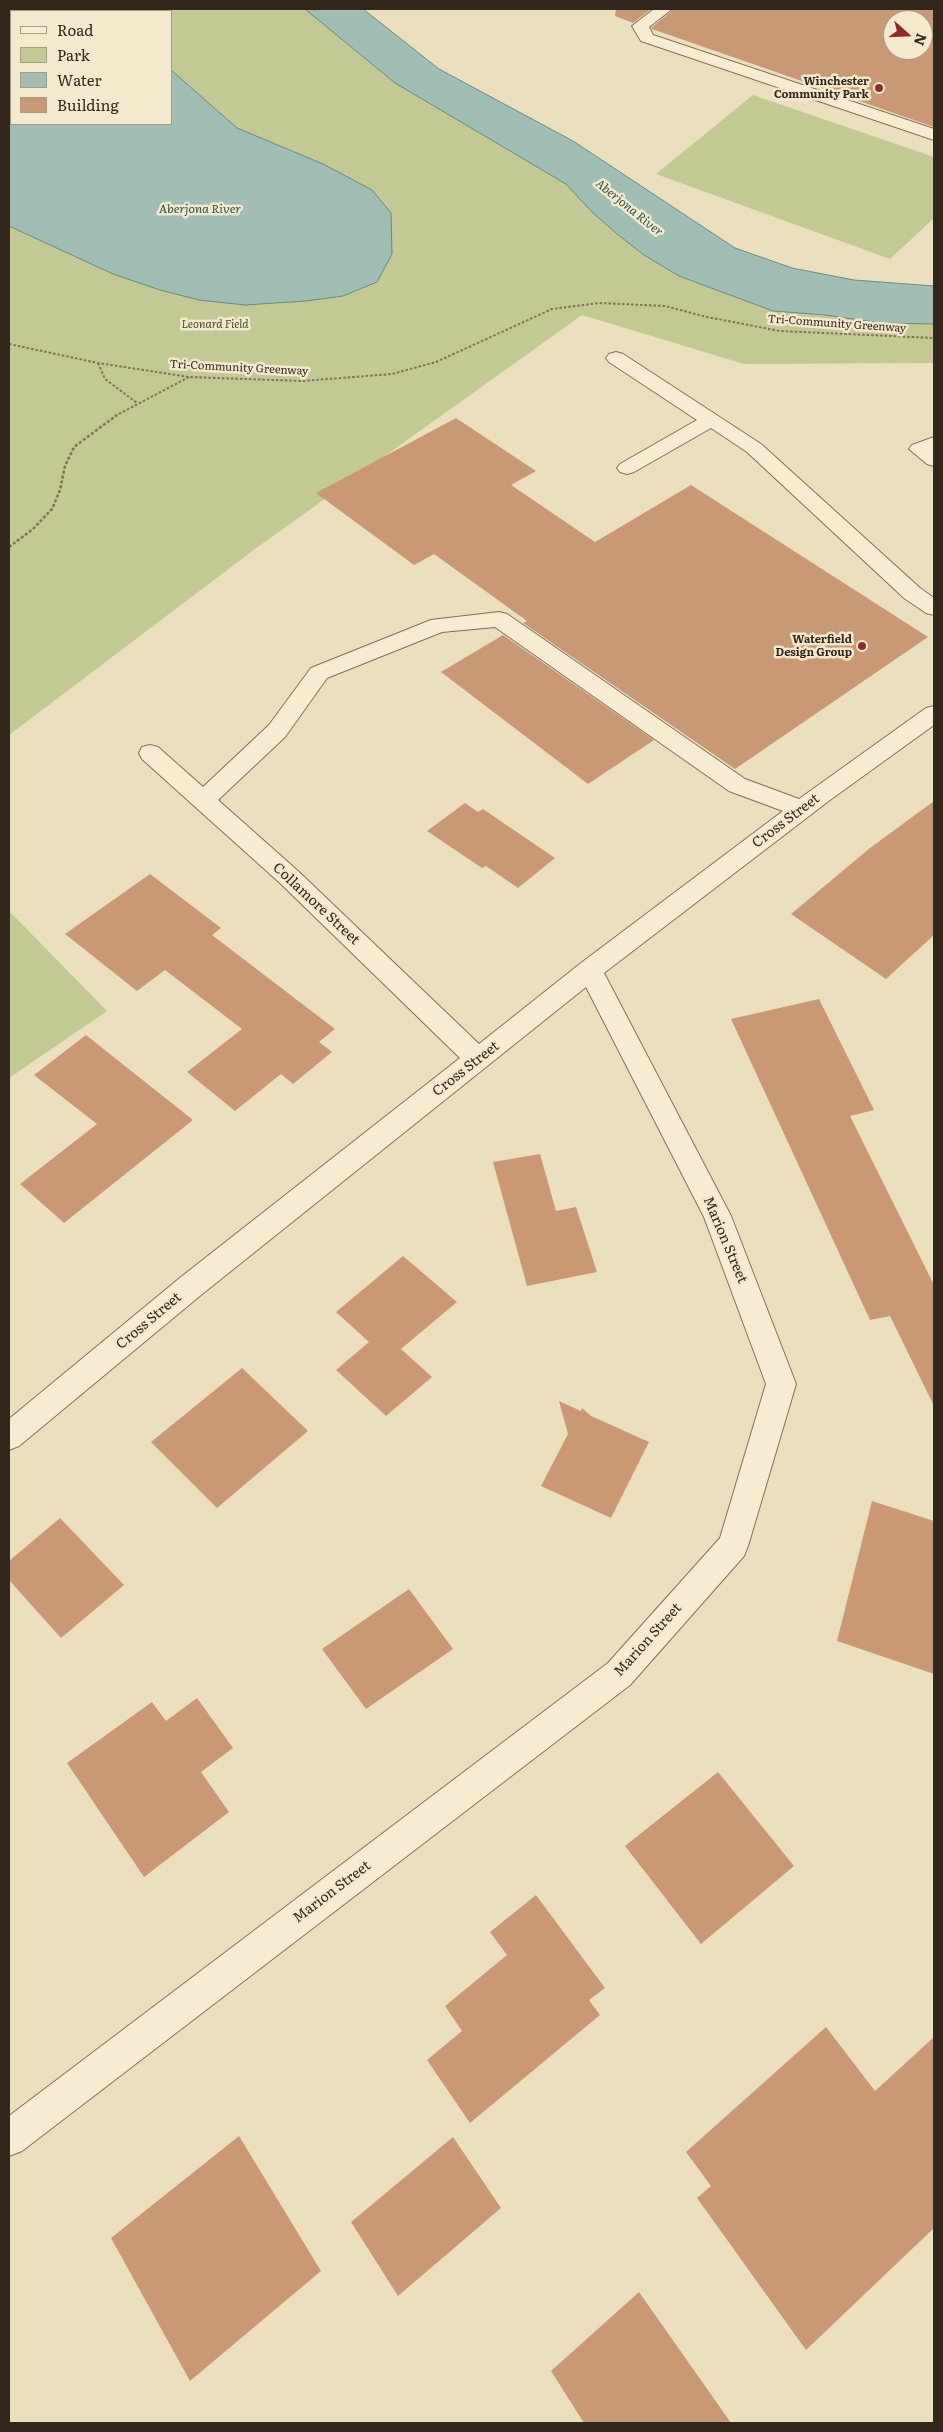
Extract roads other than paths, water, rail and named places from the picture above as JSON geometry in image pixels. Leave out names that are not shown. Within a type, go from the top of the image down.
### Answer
[{"type":"street","points":[[664,9],[640,26],[647,38],[934,135]]},
{"type":"street","points":[[616,358],[754,448],[912,593],[934,608]]},
{"type":"street","points":[[628,468],[711,420]]},
{"type":"street","points":[[934,443],[919,449],[934,460]]},
{"type":"street","points":[[204,801],[277,731],[319,673],[439,625],[499,619],[737,785],[802,809]]},
{"type":"street","name":"Cross Street","points":[[9,1437],[192,1286],[590,970],[802,809],[934,714]]},
{"type":"street","name":"Collamore Street","points":[[150,753],[289,877],[478,1059]]},
{"type":"street","name":"Marion Street","points":[[9,2138],[619,1674],[733,1546],[781,1384],[717,1216],[590,970]]},
{"type":"water","name":"Aberjona River","points":[[9,9],[121,9],[10,10],[10,125],[172,125],[172,71],[237,128],[323,164],[372,190],[391,213],[392,254],[377,282],[343,296],[306,301],[245,305],[199,300],[160,290],[113,274],[9,226]]},
{"type":"water","name":"Aberjona River","points":[[305,9],[363,9],[439,69],[573,141],[735,248],[792,268],[854,280],[934,286],[934,324],[881,323],[825,315],[773,311],[679,276],[644,255],[617,234],[592,212],[566,184],[395,83]]},
{"type":"place","name":"Winchester Community Park","points":[[879,88]]},
{"type":"place","name":"Waterfield Design Group","points":[[862,646]]},
{"type":"park label","name":"Leonard Field","points":[[215,325]]}]
